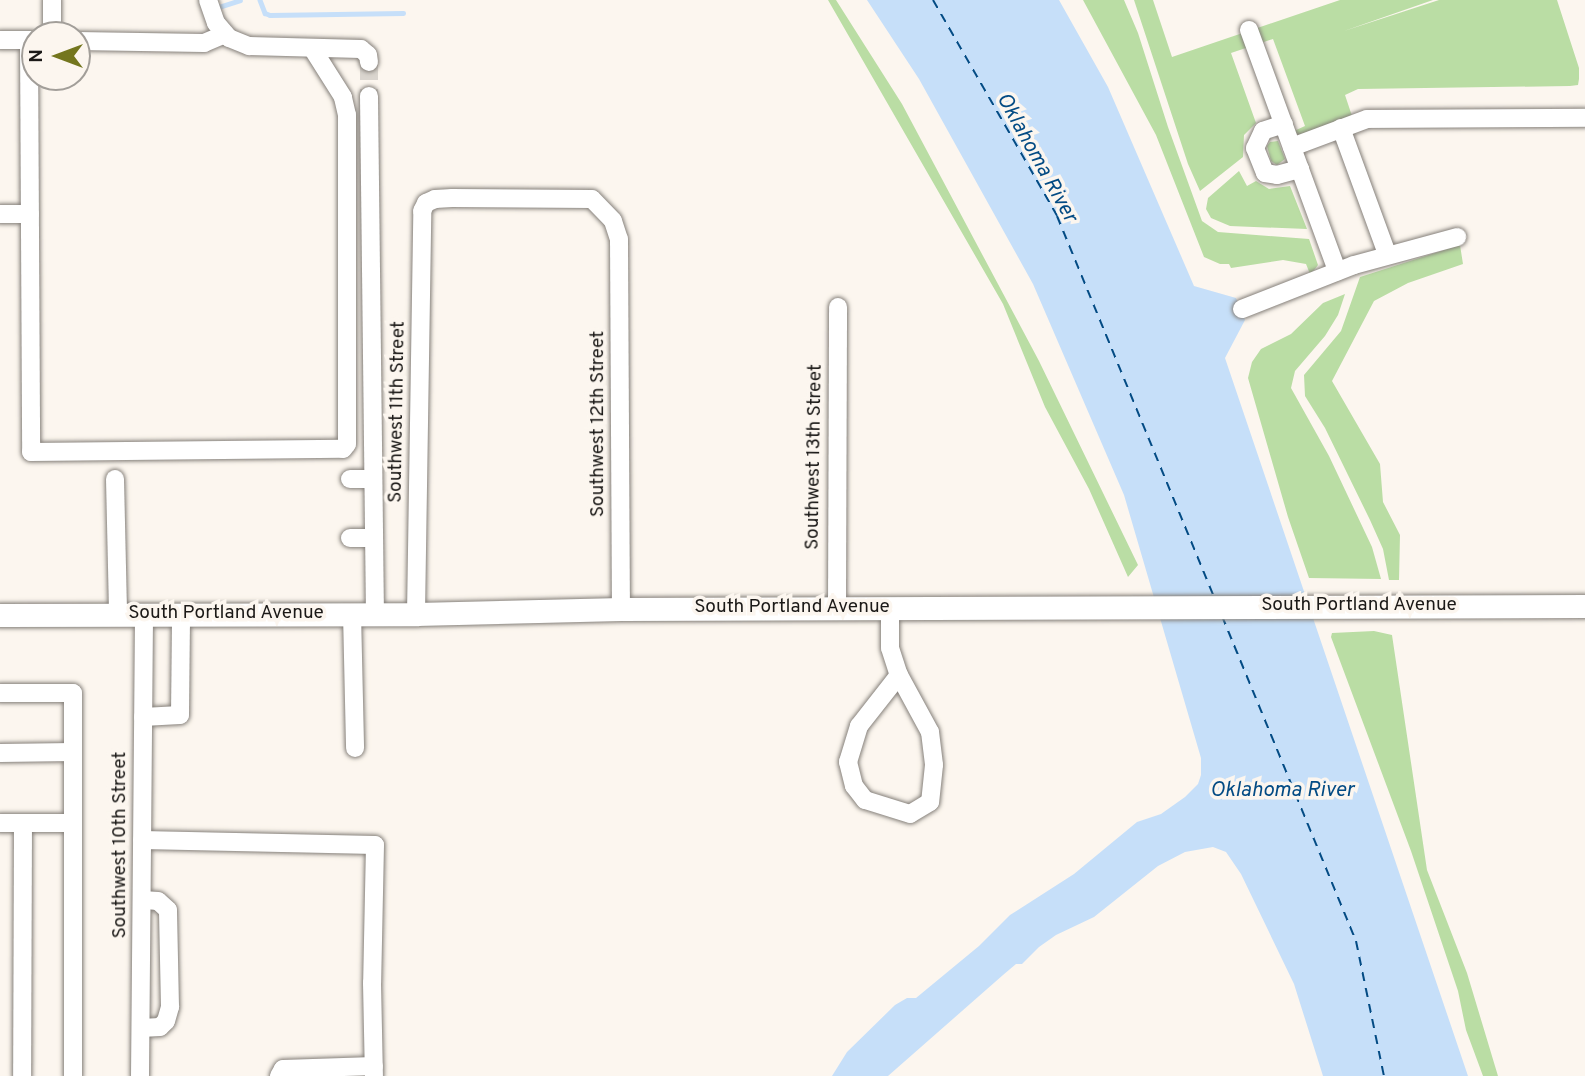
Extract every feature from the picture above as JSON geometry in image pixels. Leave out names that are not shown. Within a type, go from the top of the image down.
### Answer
[{"type":"main road","name":"South Portland Avenue","points":[[0,615],[416,614],[621,609],[1585,606]]},
{"type":"street","points":[[52,0],[52,21]]},
{"type":"street","points":[[208,0],[216,23],[225,34],[248,46],[361,49],[368,55],[369,62]]},
{"type":"street","points":[[1249,30],[1337,271]]},
{"type":"street","points":[[91,41],[204,43],[225,34]]},
{"type":"street","points":[[0,40],[21,40]]},
{"type":"street","points":[[31,91],[31,452],[344,449],[347,444],[347,115],[342,97],[312,48]]},
{"type":"street","points":[[369,96],[372,538],[375,613]]},
{"type":"street","points":[[1292,147],[1367,119],[1585,118]]},
{"type":"street","points":[[1284,124],[1263,131],[1255,148],[1265,173],[1277,175],[1300,169]]},
{"type":"street","points":[[1341,128],[1387,254]]},
{"type":"street","name":"Southwest 12th Street","points":[[422,211],[426,204],[435,199],[592,199],[613,221],[619,239],[621,609]]},
{"type":"street","name":"Southwest 11th Street","points":[[416,614],[422,211]]},
{"type":"street","points":[[0,214],[30,214]]},
{"type":"street","points":[[1242,309],[1387,254],[1457,237]]},
{"type":"street","name":"Southwest 13th Street","points":[[837,608],[838,307]]},
{"type":"street","points":[[115,479],[118,614]]},
{"type":"street","points":[[350,479],[372,479]]},
{"type":"street","points":[[350,538],[372,538]]},
{"type":"street","points":[[890,608],[890,648],[899,675],[930,732],[934,765],[930,802],[910,814],[865,800],[854,786],[848,762],[859,726],[899,675]]},
{"type":"street","name":"Southwest 10th Street","points":[[141,1076],[144,614]]},
{"type":"street","points":[[143,717],[180,715],[181,614]]},
{"type":"street","points":[[352,614],[355,748]]},
{"type":"street","points":[[0,693],[73,693],[74,1076]]},
{"type":"street","points":[[0,753],[73,752]]},
{"type":"street","points":[[0,823],[73,823]]},
{"type":"street","points":[[22,1076],[23,824]]},
{"type":"street","points":[[142,840],[375,845],[372,983],[374,1071],[283,1069],[279,1076]]},
{"type":"street","points":[[141,1028],[160,1027],[166,1021],[170,1007],[168,910],[158,901],[142,900]]},
{"type":"green space","points":[[828,0],[836,0],[902,104],[1039,361],[1138,565],[1128,577],[1089,489],[1045,407],[1003,304]]},
{"type":"green space","points":[[1083,0],[1124,0],[1138,33],[1202,221],[1218,232],[1309,239],[1318,265],[1310,274],[1306,264],[1283,260],[1231,268],[1229,264],[1220,264],[1204,257],[1156,135]]},
{"type":"green space","points":[[1134,0],[1153,0],[1172,57],[1340,0],[1433,0],[1344,31],[1439,0],[1557,0],[1579,68],[1578,85],[1358,89],[1345,95],[1352,116],[1299,135],[1294,131],[1305,126],[1273,39],[1231,53],[1256,123],[1244,135],[1243,157],[1200,191],[1188,164]]},
{"type":"green space","points":[[1278,141],[1285,159],[1277,165],[1271,161],[1267,146],[1270,142]]},
{"type":"green space","points":[[1239,171],[1247,186],[1256,181],[1269,189],[1290,186],[1307,229],[1230,226],[1211,218],[1206,209],[1208,198]]},
{"type":"green space","points":[[1460,245],[1463,264],[1408,283],[1374,301],[1332,381],[1380,464],[1383,502],[1400,535],[1399,580],[1389,580],[1383,549],[1370,520],[1325,428],[1305,396],[1304,375],[1341,331],[1360,277]]},
{"type":"green space","points":[[1345,294],[1338,315],[1325,336],[1295,371],[1291,388],[1329,456],[1372,547],[1381,579],[1309,578],[1288,517],[1248,378],[1252,362],[1261,349],[1291,334],[1323,303]]},
{"type":"green space","points":[[1374,631],[1392,635],[1427,870],[1467,973],[1498,1076],[1483,1076],[1466,1030],[1458,991],[1411,851],[1331,637],[1332,633]]},
{"type":"water","name":"Oklahoma River","points":[[867,0],[1059,0],[1108,87],[1194,286],[1236,298],[1245,320],[1225,358],[1468,1076],[1323,1076],[1294,984],[1241,874],[1226,852],[1213,847],[1185,852],[1158,866],[1094,917],[1056,935],[1022,964],[1016,964],[888,1076],[832,1076],[847,1052],[895,1005],[907,998],[916,998],[979,946],[1010,915],[1074,874],[1137,822],[1161,814],[1185,797],[1198,784],[1201,775],[1201,758],[1124,495],[1033,284],[919,79]]},
{"type":"waterway","points":[[216,8],[240,0]]},
{"type":"waterway","points":[[260,0],[265,13],[270,15],[403,13]]},
{"type":"ferry route","points":[[933,0],[1057,216],[1213,595]]},
{"type":"ferry route","points":[[1222,616],[1356,941],[1384,1076]]},
{"type":"tunnel","points":[[369,62],[369,96]]}]
